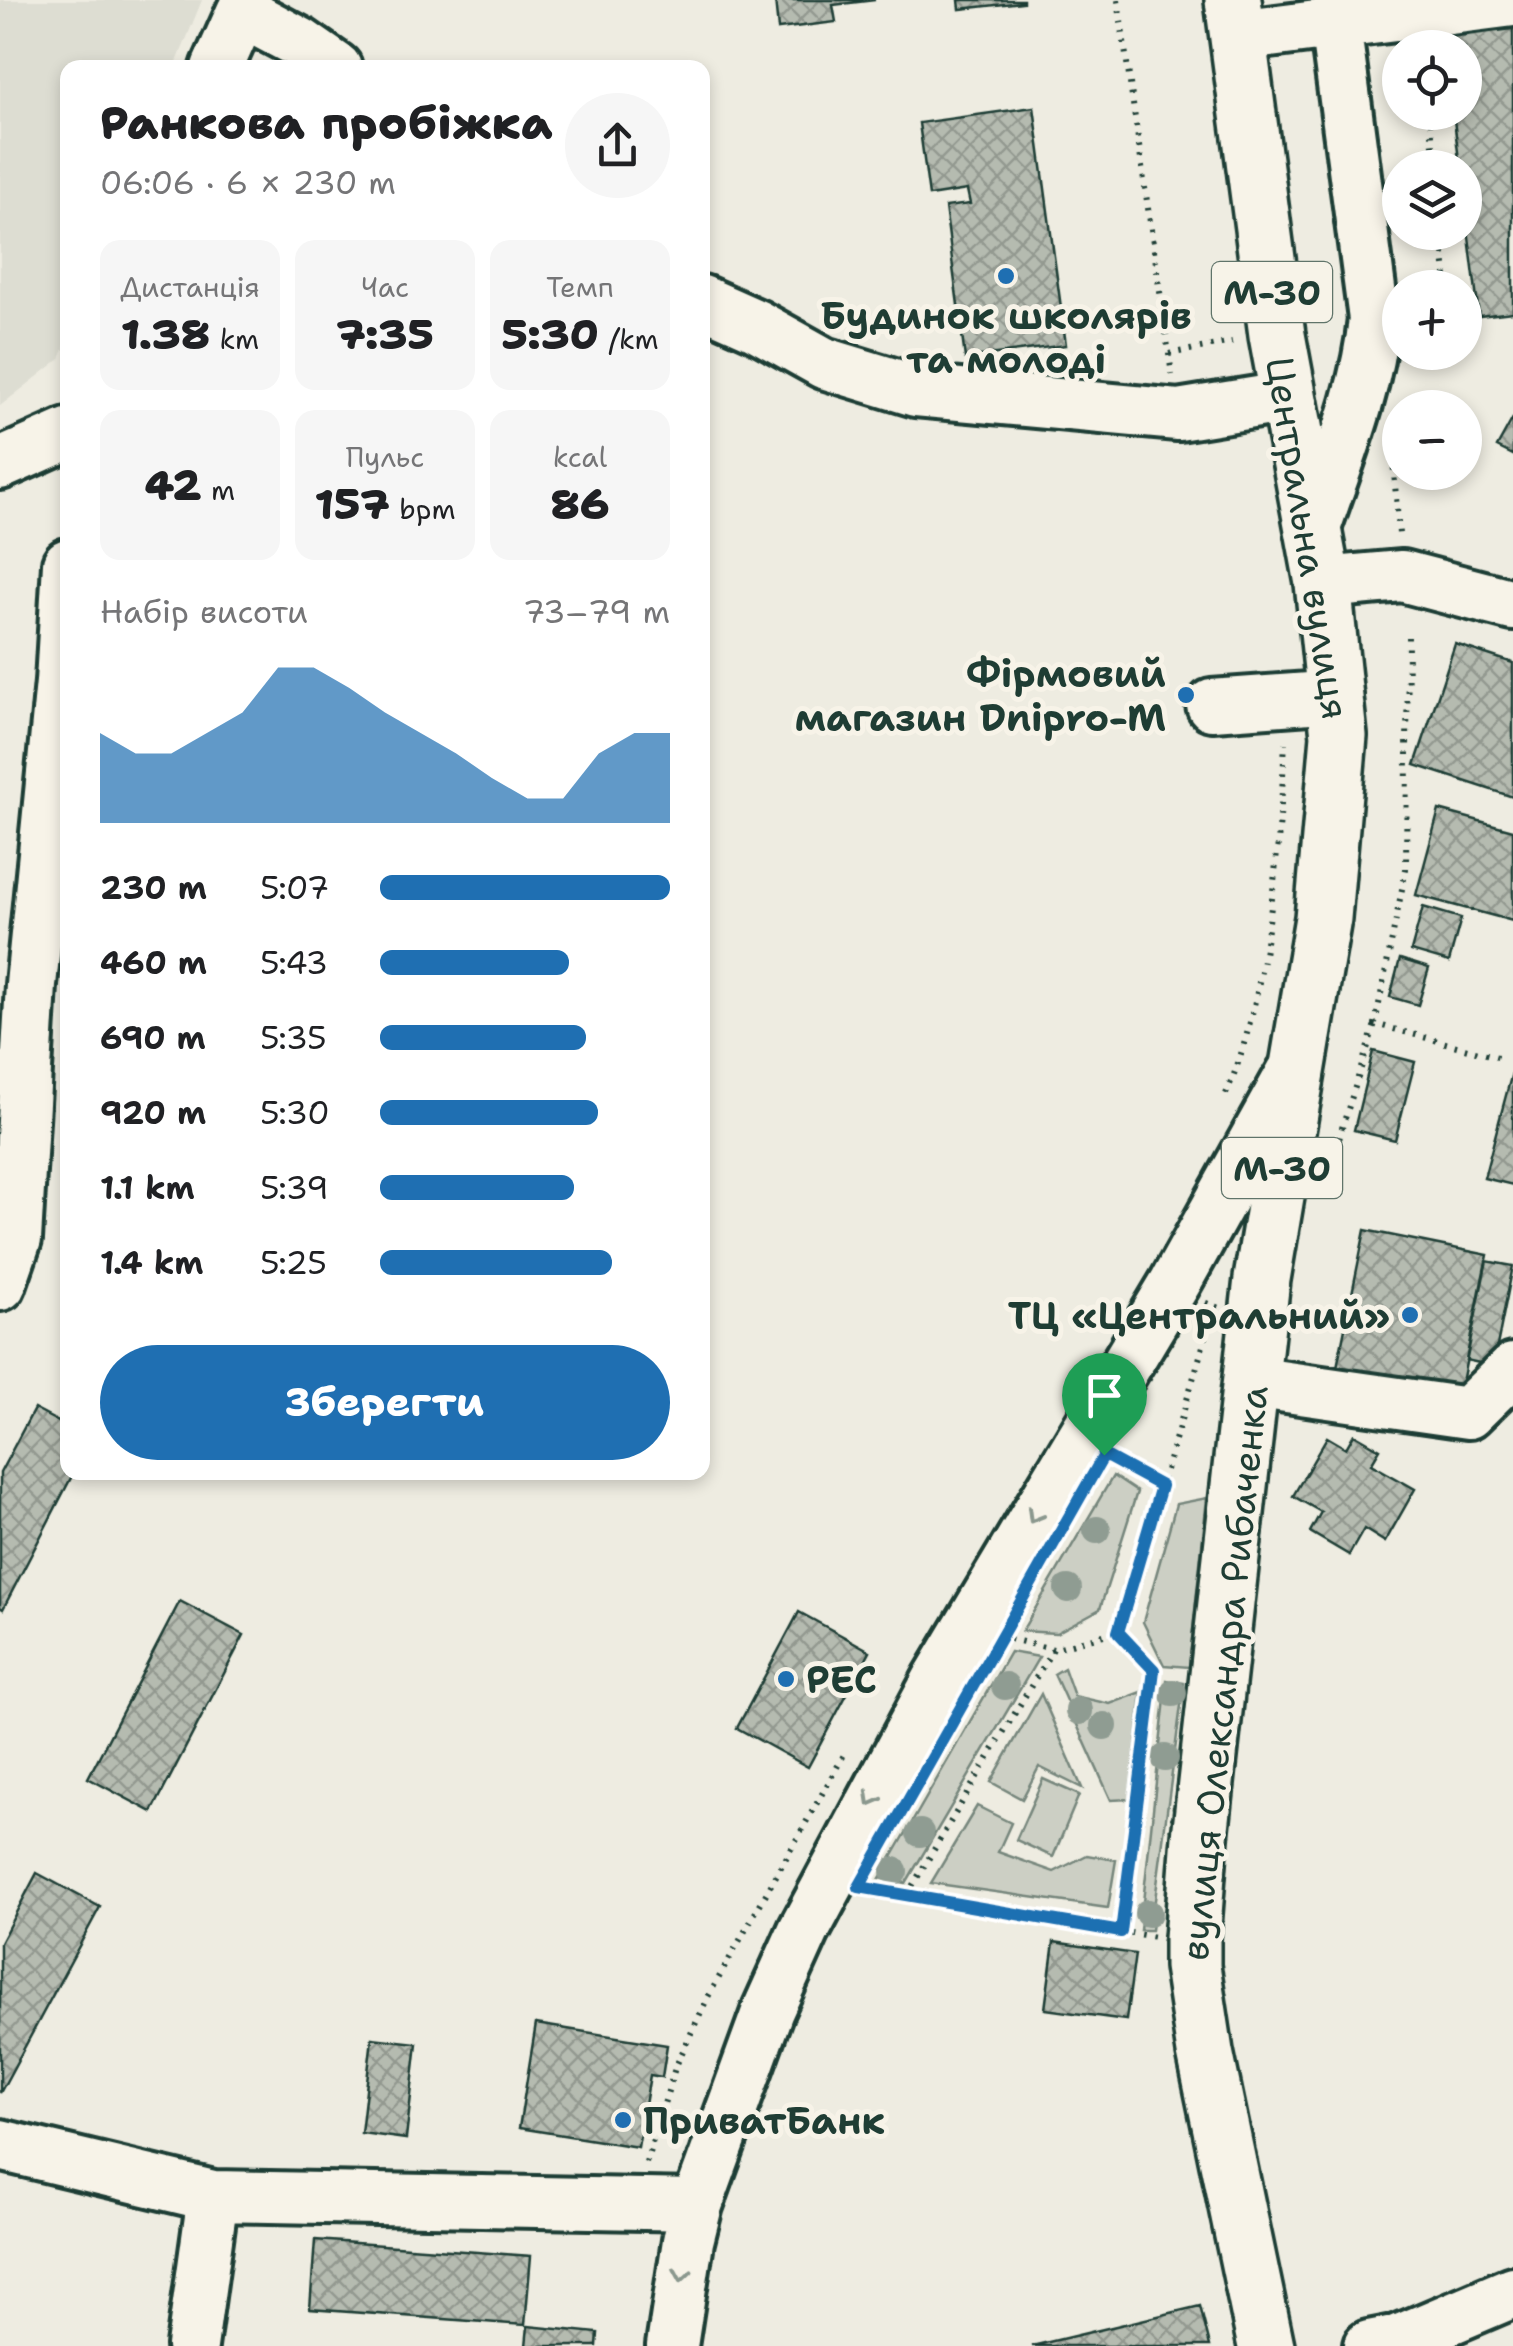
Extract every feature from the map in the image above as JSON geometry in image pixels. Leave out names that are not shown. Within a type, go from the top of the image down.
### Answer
[{"type":"highway","name":"Центральна вулиця","points":[[1236,18],[1277,335],[1323,583],[1312,698],[1339,736],[1330,864],[1302,1056]]},
{"type":"highway","name":"вулиця Олександра Рибаченка","points":[[1266,2346],[1204,2052],[1192,1966],[1200,1837],[1252,1382],[1248,1296],[1302,1056]]},
{"type":"street","points":[[1236,18],[1335,24],[1513,0]]},
{"type":"street","points":[[219,60],[241,6],[324,60]]},
{"type":"street","points":[[1315,528],[1361,390],[1374,319],[1335,24]]},
{"type":"street","points":[[710,305],[824,363],[916,391],[1178,414],[1289,398]]},
{"type":"street","points":[[0,464],[60,438]]},
{"type":"street","points":[[1323,583],[1402,576],[1513,606]]},
{"type":"street","points":[[0,1285],[16,1239],[31,985],[60,692]]},
{"type":"street","points":[[1212,705],[1312,698]]},
{"type":"street","name":"Центральна вулиця","points":[[672,2346],[697,2205],[768,2010],[804,1930],[858,1824],[958,1646],[1195,1296],[1302,1056]]},
{"type":"street","points":[[1195,1296],[1214,1264],[1233,1264],[1248,1296]]},
{"type":"street","points":[[1252,1382],[1468,1413],[1513,1369]]},
{"type":"street","points":[[0,2145],[212,2196],[697,2205]]},
{"type":"street","points":[[192,2346],[212,2196]]},
{"type":"street","points":[[1369,2346],[1400,2340],[1513,2292]]},
{"type":"path","points":[[1118,0],[1178,414]]},
{"type":"path","points":[[1169,354],[1240,341]]},
{"type":"path","points":[[1324,1207],[1342,1130],[1375,1024],[1406,870],[1408,638]]},
{"type":"path","points":[[1222,1103],[1253,1003],[1312,698]]},
{"type":"path","points":[[1375,1024],[1505,1059]]},
{"type":"path","points":[[1195,1296],[859,1887],[1168,1939],[1173,1820],[1248,1296]]},
{"type":"path","points":[[1118,1632],[1161,1486],[1195,1296]]},
{"type":"path","points":[[1104,1455],[1161,1486]]},
{"type":"path","points":[[1118,1632],[1154,1670],[1121,1932]]},
{"type":"path","points":[[998,1637],[1053,1648],[1118,1632]]},
{"type":"path","points":[[907,1895],[1053,1648]]},
{"type":"shaded area","points":[[0,0],[202,0],[178,60],[60,60],[60,359],[0,406]]},
{"type":"shaded area","points":[[1113,1476],[1137,1492],[1100,1609],[1056,1633],[1022,1631]]},
{"type":"shaded area","points":[[1207,1498],[1189,1667],[1164,1665],[1143,1622],[1176,1504]]},
{"type":"shaded area","points":[[1010,1652],[1039,1657],[906,1883],[880,1878]]},
{"type":"shaded area","points":[[1064,1668],[1074,1696],[1110,1704],[1142,1692],[1130,1799],[1111,1800],[1054,1674]]},
{"type":"shaded area","points":[[1167,1680],[1184,1683],[1151,1930],[1140,1930]]},
{"type":"shaded area","points":[[1041,1694],[1082,1788],[1039,1767],[1022,1799],[991,1782]]},
{"type":"shaded area","points":[[1043,1779],[1079,1795],[1053,1857],[1016,1840]]},
{"type":"shaded area","points":[[977,1806],[1011,1823],[998,1852],[1054,1872],[1087,1855],[1116,1860],[1108,1908],[931,1883]]},
{"type":"building","points":[[775,0],[875,0],[833,5],[836,22],[778,29]]},
{"type":"building","points":[[959,0],[1023,0],[1023,2],[960,9]]},
{"type":"building","points":[[1513,24],[1513,312],[1482,316],[1482,270],[1473,270],[1471,250],[1482,250],[1482,150],[1458,150],[1455,130],[1482,130],[1482,30],[1466,30]]},
{"type":"building","name":"Будинок школярів та молоді","points":[[1034,107],[1066,345],[965,358],[945,207],[970,204],[967,190],[929,196],[919,123]]},
{"type":"building","points":[[1513,418],[1513,455],[1497,447]]},
{"type":"building","points":[[1455,644],[1513,663],[1513,797],[1415,765]]},
{"type":"building","points":[[1439,810],[1513,830],[1513,921],[1416,895]]},
{"type":"building","points":[[1423,907],[1461,918],[1449,962],[1411,951]]},
{"type":"building","points":[[1400,959],[1429,968],[1418,1005],[1390,997]]},
{"type":"building","points":[[1373,1051],[1415,1062],[1395,1140],[1354,1130]]},
{"type":"building","points":[[1513,1069],[1513,1185],[1484,1178]]},
{"type":"building","points":[[1365,1230],[1488,1255],[1459,1397],[1336,1372]]},
{"type":"building","points":[[1486,1261],[1513,1266],[1493,1366],[1466,1360]]},
{"type":"building","points":[[34,1409],[60,1423],[60,1480],[70,1480],[3,1609],[0,1607],[0,1473]]},
{"type":"building","points":[[1354,1434],[1380,1449],[1371,1464],[1415,1489],[1385,1542],[1364,1529],[1349,1555],[1310,1532],[1321,1512],[1293,1496],[1327,1437],[1346,1448]]},
{"type":"building","points":[[180,1601],[244,1635],[152,1812],[88,1778]]},
{"type":"building","points":[[799,1612],[870,1651],[808,1767],[737,1728]]},
{"type":"building","points":[[37,1873],[100,1907],[0,2093],[0,1943]]},
{"type":"building","points":[[1054,1942],[1135,1954],[1126,2020],[1045,2009]]},
{"type":"building","points":[[536,2024],[667,2045],[662,2077],[650,2075],[638,2147],[519,2128]]},
{"type":"building","points":[[372,2038],[417,2043],[406,2139],[361,2133]]},
{"type":"building","points":[[315,2240],[531,2256],[525,2325],[310,2309]]},
{"type":"building","points":[[1200,2306],[1210,2346],[1032,2346]]},
{"type":"building","points":[[528,2326],[598,2333],[597,2346],[526,2346]]},
{"type":"place","name":"Будинок школярів та молоді","points":[[1006,276]]},
{"type":"place","name":"Фірмовий магазин Dnipro-M","points":[[1186,695]]},
{"type":"place","name":"ТЦ «Центральний»","points":[[1410,1315]]},
{"type":"place","name":"РЕС","points":[[786,1679]]},
{"type":"place","name":"ПриватБанк","points":[[623,2120]]},
{"type":"route","points":[[1104,1455],[1161,1486],[1118,1632],[1154,1670],[1121,1932],[859,1887],[1104,1455]]}]
